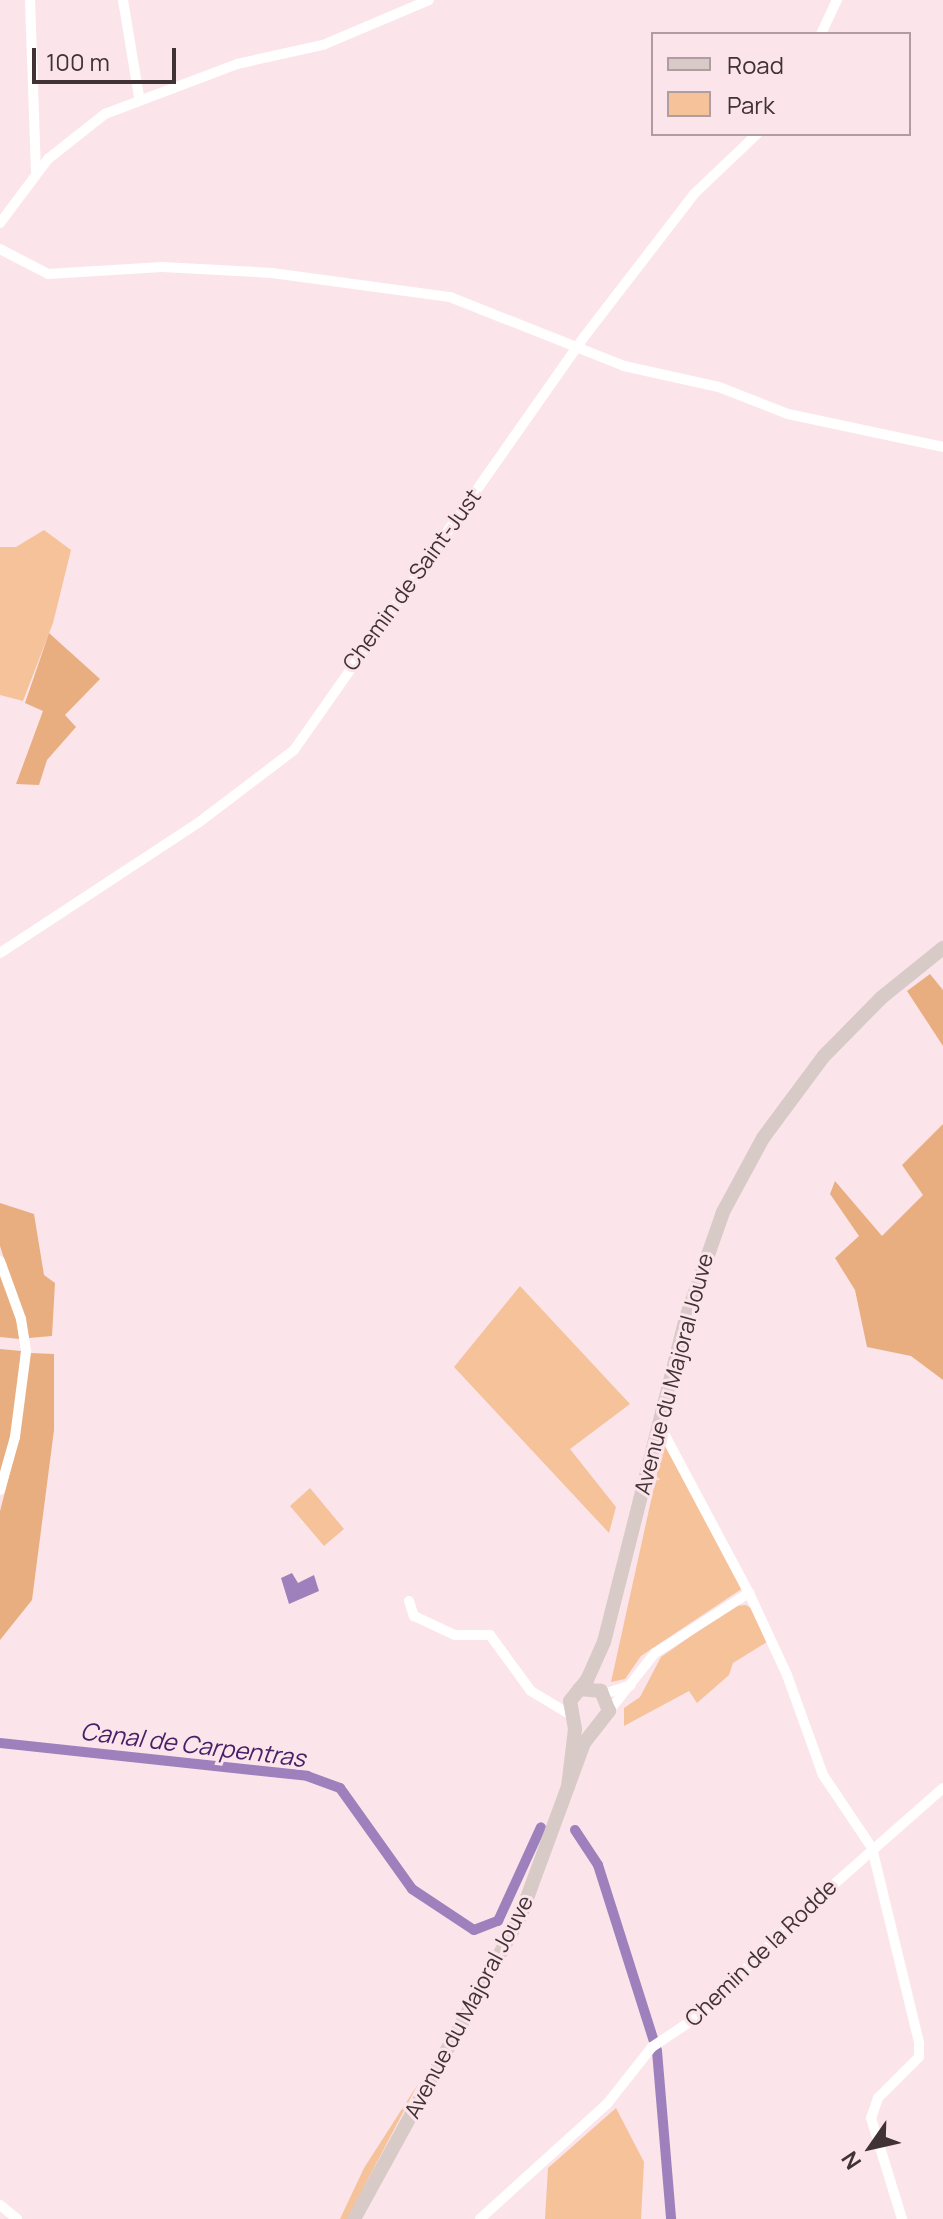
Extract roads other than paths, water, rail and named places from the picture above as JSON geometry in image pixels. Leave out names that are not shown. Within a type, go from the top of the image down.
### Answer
[{"type":"main road","name":"Avenue du Majoral Jouve","points":[[354,2219],[520,1917],[594,1726],[609,1711],[603,1692],[604,1642],[659,1423],[706,1255],[763,1138],[800,1084],[851,1027],[943,948]]},
{"type":"main road","name":"Avenue du Majoral Jouve","points":[[568,1787],[576,1692],[604,1642]]},
{"type":"main road","points":[[576,1692],[603,1692]]},
{"type":"main road","points":[[572,1717],[594,1726]]},
{"type":"street","points":[[30,0],[36,172]]},
{"type":"street","points":[[123,0],[139,97]]},
{"type":"street","points":[[0,223],[36,172],[81,128],[139,97],[237,64],[323,45],[429,0]]},
{"type":"street","points":[[822,32],[837,0]]},
{"type":"street","name":"Chemin de Saint-Just","points":[[0,953],[198,823],[294,750],[381,621],[694,194],[755,136]]},
{"type":"street","points":[[0,249],[48,274],[162,267],[380,285],[450,297],[624,366],[740,394],[788,414],[943,447]]},
{"type":"street","points":[[0,1261],[21,1319],[26,1352],[15,1437],[0,1490]]},
{"type":"street","points":[[659,1423],[749,1593],[787,1675],[823,1775],[872,1848],[919,2043],[916,2063],[878,2098],[871,2118],[902,2219]]},
{"type":"street","points":[[609,1711],[655,1653],[749,1593]]},
{"type":"street","points":[[409,1601],[414,1616],[455,1635],[490,1635],[531,1691],[572,1717]]},
{"type":"street","points":[[603,1692],[633,1684]]},
{"type":"street","points":[[542,1697],[576,1692]]},
{"type":"street","name":"Chemin de la Rodde","points":[[480,2219],[607,2104],[656,2044],[697,2017],[872,1848],[943,1788]]},
{"type":"street","points":[[0,2205],[17,2219]]},
{"type":"waterway","name":"Canal de Carpentras","points":[[0,1743],[307,1776],[340,1788],[412,1889],[474,1930],[498,1921],[541,1827]]},
{"type":"waterway","name":"Canal de Carpentras","points":[[575,1830],[598,1865],[657,2051],[671,2219]]}]
